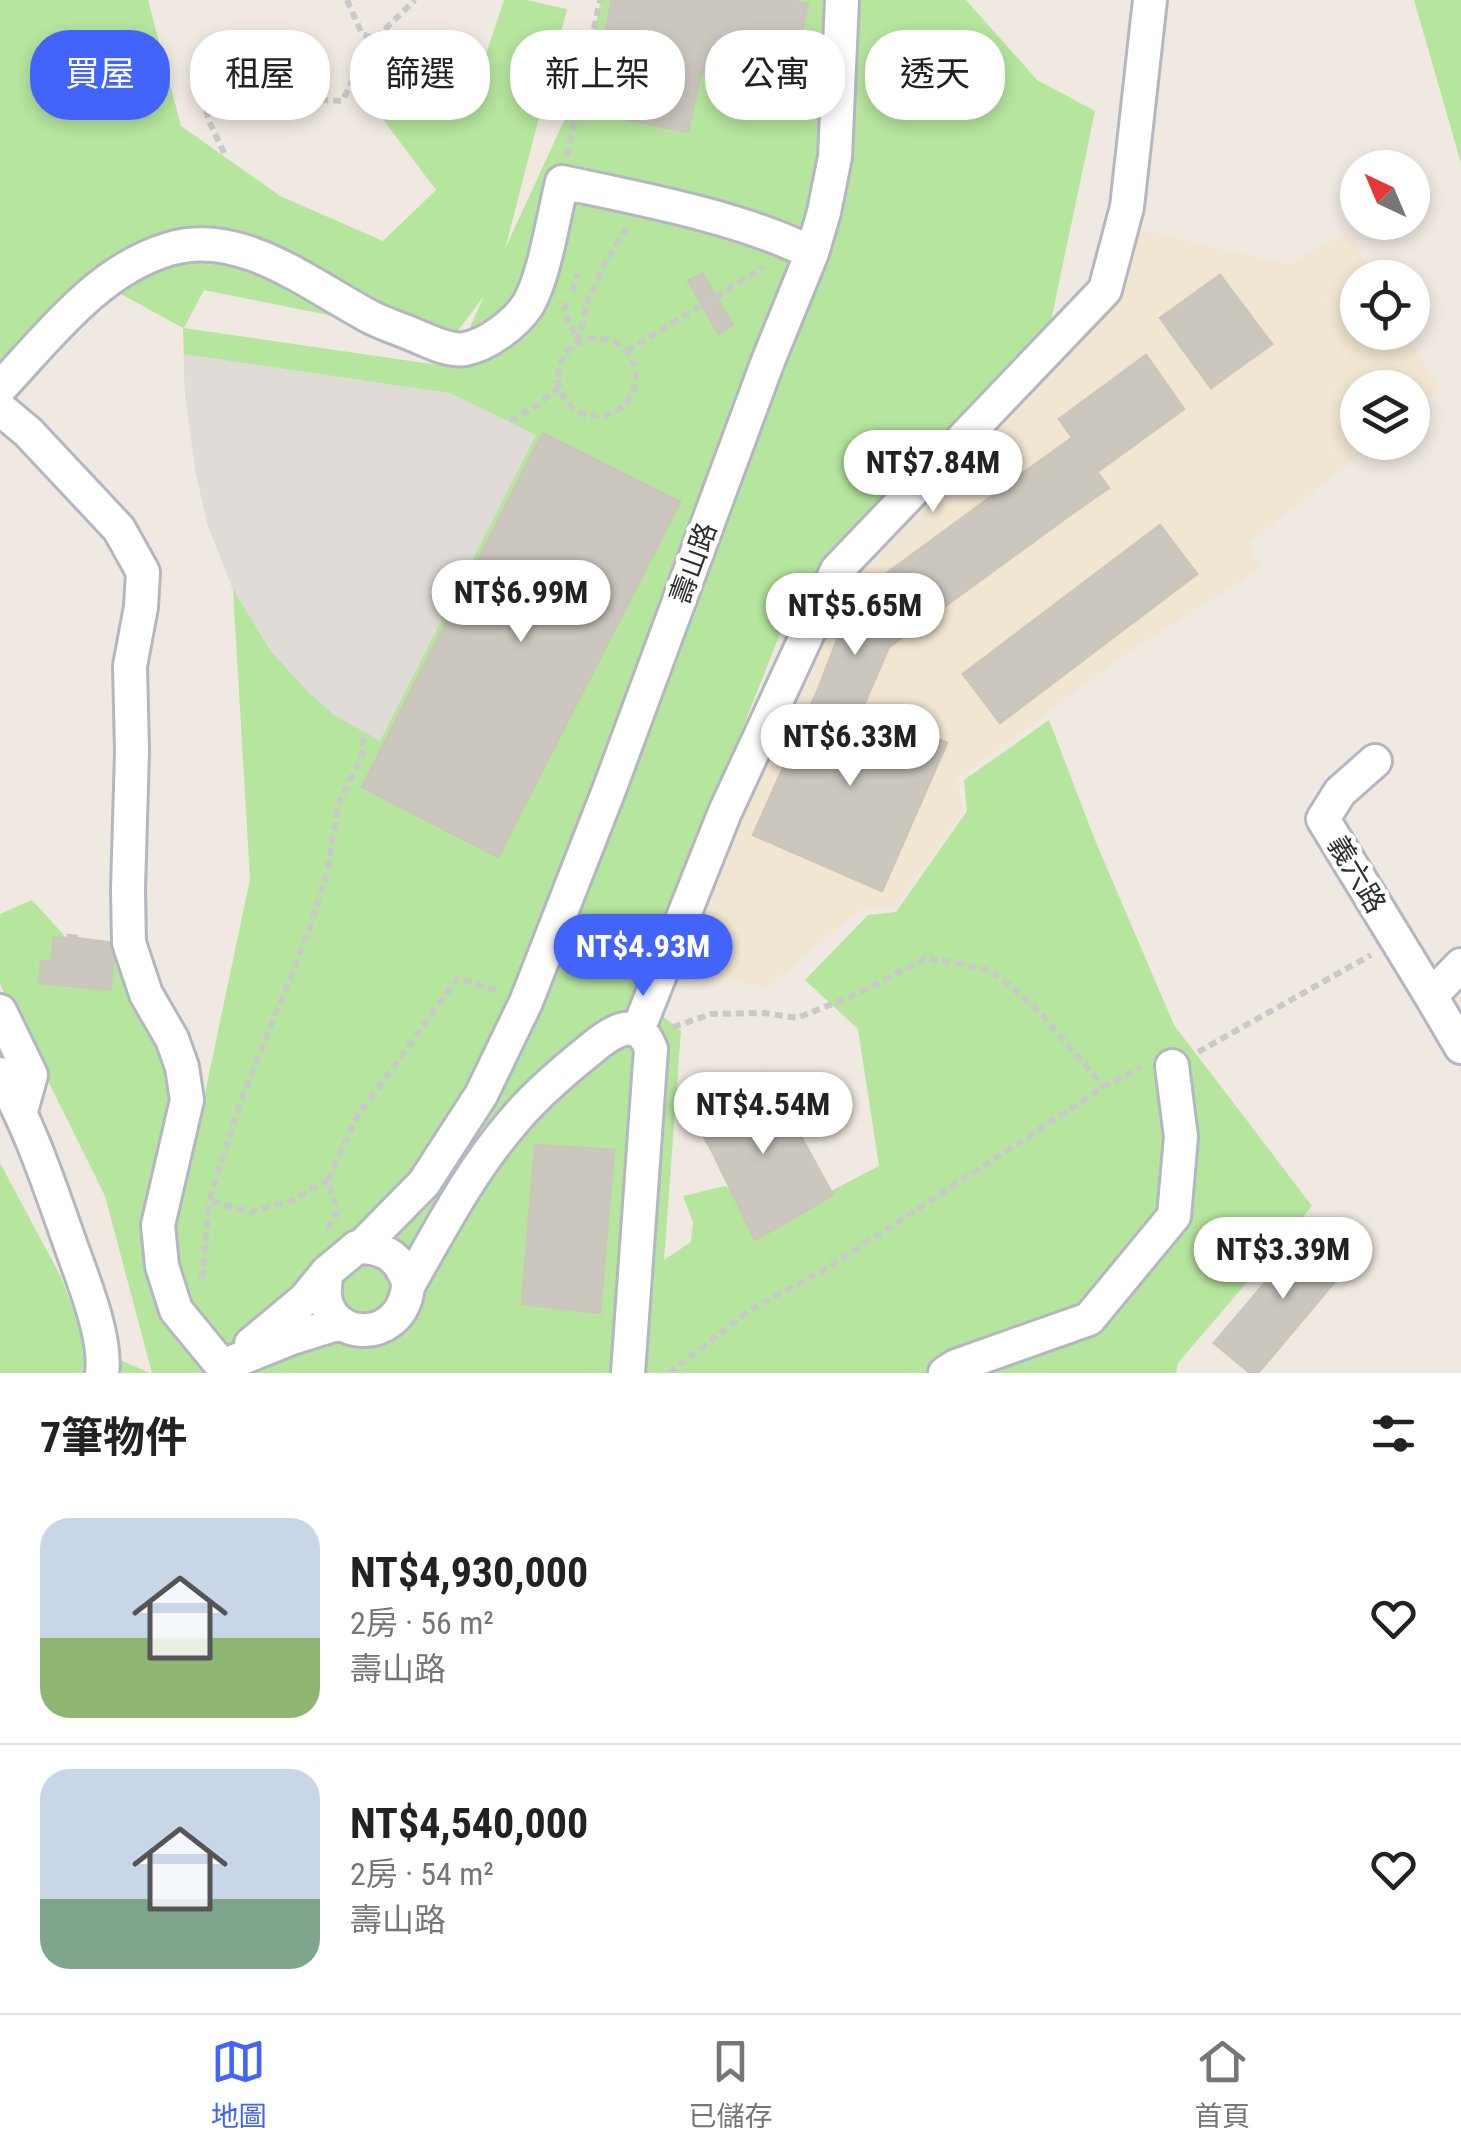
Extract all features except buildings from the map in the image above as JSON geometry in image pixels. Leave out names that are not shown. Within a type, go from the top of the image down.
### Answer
[{"type":"street","name":"壽山路","points":[[361,1247],[424,1184],[480,1095],[526,1002],[609,790],[812,253],[834,158],[842,0]]},
{"type":"street","points":[[641,1033],[725,812],[837,570],[1105,290],[1126,207],[1150,0]]},
{"type":"street","points":[[219,1370],[176,1310],[162,1266],[158,1225],[186,1100],[182,1067],[172,1039],[146,994],[129,943],[130,666],[143,572],[118,529],[1,400],[78,304],[132,263],[171,248],[212,242],[258,256],[370,317],[463,350],[485,342],[526,307],[536,289],[562,182],[782,238],[812,253]]},
{"type":"street","name":"義六路","points":[[1375,762],[1340,792],[1323,820],[1461,1048]]},
{"type":"street","points":[[1431,996],[1461,965]]},
{"type":"street","points":[[0,1011],[31,1075],[22,1111]]},
{"type":"street","points":[[324,1258],[324,1294],[340,1323],[372,1330],[396,1318],[404,1307],[408,1286],[463,1190],[511,1123],[544,1088],[604,1038],[616,1030],[630,1028],[641,1033],[651,1049],[628,1373]]},
{"type":"street","points":[[945,1373],[1089,1319],[1174,1216],[1182,1137],[1172,1066]]},
{"type":"street","points":[[0,1074],[22,1111],[85,1284],[104,1359],[102,1373]]},
{"type":"street","points":[[219,1370],[305,1299],[324,1258],[361,1247],[378,1248],[401,1265],[408,1286]]},
{"type":"street","points":[[219,1370],[292,1338],[340,1323]]},
{"type":"path","points":[[347,0],[360,30]]},
{"type":"path","points":[[385,30],[416,0]]},
{"type":"path","points":[[562,182],[600,0]]},
{"type":"path","points":[[224,153],[209,121],[200,87],[242,62],[304,99],[342,101],[350,86]]},
{"type":"path","points":[[578,344],[588,300],[643,200]]},
{"type":"path","points":[[627,351],[773,261],[782,238]]},
{"type":"path","points":[[564,310],[578,344]]},
{"type":"path","points":[[604,339],[627,351],[637,375],[635,388],[620,410],[596,417],[573,408],[564,398],[558,375],[561,363],[578,344],[604,339]]},
{"type":"path","points":[[510,422],[560,387]]},
{"type":"path","points":[[196,1333],[209,1201],[240,1103],[311,925],[328,868],[338,805],[362,758],[364,732]]},
{"type":"path","points":[[669,1373],[750,1310],[824,1270],[1104,1087],[1162,1056],[1172,1066],[1397,941]]},
{"type":"path","points":[[641,1033],[712,1014],[764,1013],[797,1018],[858,994],[926,958],[990,970],[1038,1010],[1104,1087]]},
{"type":"path","points":[[209,1201],[251,1212],[293,1200],[328,1180],[357,1117],[458,978],[508,994]]},
{"type":"path","points":[[324,1258],[336,1212],[328,1180]]},
{"type":"shaded area","points":[[1142,230],[1288,265],[1340,236],[1340,240],[1353,240],[1365,260],[1340,260],[1340,350],[1416,350],[1428,370],[1340,370],[1340,460],[1353,460],[1249,543],[1260,569],[1125,654],[957,780],[964,811],[897,905],[856,912],[767,988],[673,966],[836,601],[1109,311],[1123,256]]},
{"type":"shaded area","points":[[184,354],[450,393],[536,435],[380,741],[334,715],[308,692],[270,650],[233,589],[207,523],[195,470]]},
{"type":"shaded area","points":[[1430,373],[1440,390],[1430,398]]},
{"type":"green space","points":[[0,0],[148,0],[156,30],[30,30],[30,120],[170,120],[170,84],[181,126],[280,196],[383,241],[436,190],[384,120],[490,120],[490,42],[504,0],[527,0],[567,9],[562,30],[510,30],[510,120],[538,120],[505,249],[564,120],[685,120],[685,30],[595,30],[601,0],[966,0],[993,30],[865,30],[865,120],[1005,120],[1005,44],[1037,80],[1095,111],[1051,321],[795,596],[637,995],[681,1031],[664,1260],[691,1242],[693,1222],[683,1196],[725,1186],[777,1219],[879,1166],[858,1029],[805,980],[868,915],[896,912],[967,811],[964,780],[1049,720],[1174,1025],[1312,1206],[1178,1363],[1176,1373],[152,1373],[105,1196],[0,984],[0,914],[32,900],[81,954],[122,958],[200,1117],[250,879],[233,589],[208,525],[185,394],[183,328],[106,286],[0,396]],"holes":[[[204,290],[451,340],[484,296],[452,367],[184,328]]]},
{"type":"green space","points":[[1414,0],[1461,0],[1461,163]]},
{"type":"green space","points":[[0,1163],[61,1277],[86,1345],[150,1373],[0,1373]]}]
